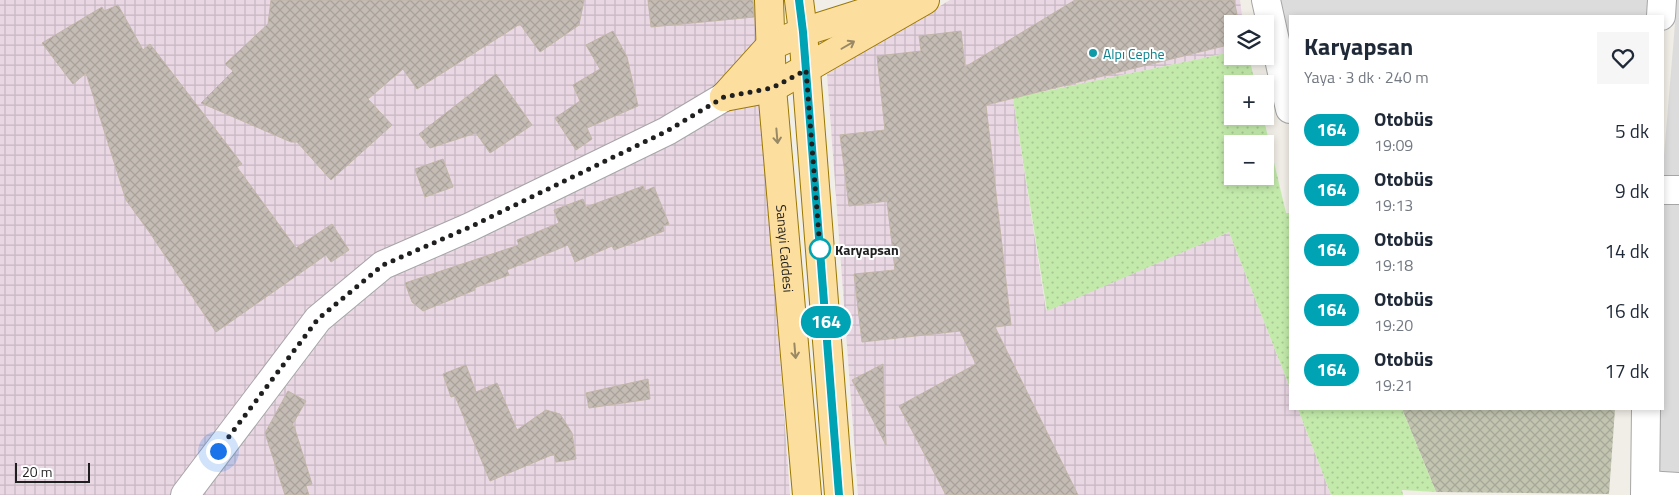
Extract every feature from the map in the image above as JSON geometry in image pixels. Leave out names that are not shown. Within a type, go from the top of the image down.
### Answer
[{"type":"main road","name":"Sanayi Caddesi","points":[[769,0],[772,88],[807,495]]},
{"type":"main road","points":[[799,0],[839,495]]},
{"type":"main road","points":[[724,97],[770,46],[803,32],[905,0]]},
{"type":"main road","points":[[724,97],[772,88],[925,0]]},
{"type":"street","points":[[1266,0],[1289,104]]},
{"type":"street","points":[[1661,15],[1662,0]]},
{"type":"street","points":[[185,495],[318,319],[383,265],[470,227],[658,135],[724,97]]},
{"type":"street","points":[[1664,190],[1679,190]]},
{"type":"street","points":[[1646,410],[1645,490],[1679,487]]},
{"type":"shaded area","points":[[0,0],[754,0],[790,495],[0,495]]},
{"type":"shaded area","points":[[950,0],[1240,0],[1242,15],[1224,15],[1224,54],[1013,98],[1046,310],[1229,232],[1289,385],[1289,410],[1298,410],[1331,495],[858,495],[827,74]]},
{"type":"shaded area","points":[[1280,0],[1649,0],[1647,15],[1289,15],[1289,48]]},
{"type":"shaded area","points":[[1677,0],[1679,0],[1679,495],[1652,495],[1657,410],[1664,410],[1664,155]]},
{"type":"shaded area","points":[[1402,410],[1615,410],[1609,494],[1436,492]]},
{"type":"green space","points":[[1224,54],[1224,65],[1251,65],[1253,75],[1224,75],[1224,125],[1265,125],[1268,135],[1224,135],[1224,185],[1274,185],[1274,162],[1286,213],[1289,213],[1289,385],[1229,232],[1047,311],[1013,98]]},
{"type":"green space","points":[[1298,410],[1402,410],[1436,492],[1402,490],[1403,495],[1331,495]]},
{"type":"building","points":[[271,0],[584,0],[579,25],[540,52],[520,24],[417,89],[403,69],[368,99],[392,125],[331,180],[297,142],[291,142],[201,103],[233,71],[225,64],[268,24]]},
{"type":"building","points":[[648,0],[753,0],[754,17],[651,27]]},
{"type":"building","points":[[1075,0],[1234,0],[1237,15],[1224,15],[1224,46],[986,105],[1011,325],[995,327],[1078,495],[946,495],[899,406],[976,364],[960,331],[862,342],[854,274],[895,270],[887,201],[849,206],[840,135],[885,130],[877,56],[921,51],[919,36],[961,31],[965,67]]},
{"type":"building","points":[[118,5],[143,50],[150,44],[242,164],[237,167],[296,248],[332,224],[349,250],[331,262],[326,255],[216,332],[126,200],[86,73],[73,84],[42,43],[102,7],[104,11]]},
{"type":"building","points":[[613,31],[627,57],[638,106],[587,128],[592,139],[576,150],[555,118],[580,101],[573,85],[600,69],[586,45]]},
{"type":"building","points":[[496,74],[532,125],[490,153],[476,133],[430,148],[419,134]]},
{"type":"building","points":[[443,159],[453,187],[425,197],[415,169]]},
{"type":"building","points":[[643,186],[645,191],[654,187],[669,224],[663,226],[664,231],[614,250],[612,246],[575,262],[568,245],[507,270],[509,275],[474,288],[475,290],[423,311],[412,302],[405,283],[519,245],[517,240],[559,223],[554,210],[583,199],[586,207]]},
{"type":"building","points":[[883,364],[886,445],[852,380]]},
{"type":"building","points":[[466,365],[476,392],[497,383],[517,430],[546,410],[560,414],[572,433],[576,459],[556,462],[554,454],[490,481],[455,396],[451,397],[443,374]]},
{"type":"building","points":[[648,379],[650,399],[589,408],[586,393]]},
{"type":"building","points":[[288,391],[306,401],[291,427],[294,426],[312,484],[306,486],[309,495],[285,495],[265,433]]},
{"type":"bus line","name":"164","points":[[799,0],[839,495]]},
{"type":"place","name":"Alpı Cephe","points":[[1093,53]]},
{"type":"place","name":"Karyapsan","points":[[820,249]]},
{"type":"route","points":[[218,451],[318,319],[383,265],[470,227],[667,131],[724,97],[772,88],[806,70],[820,249]]}]
